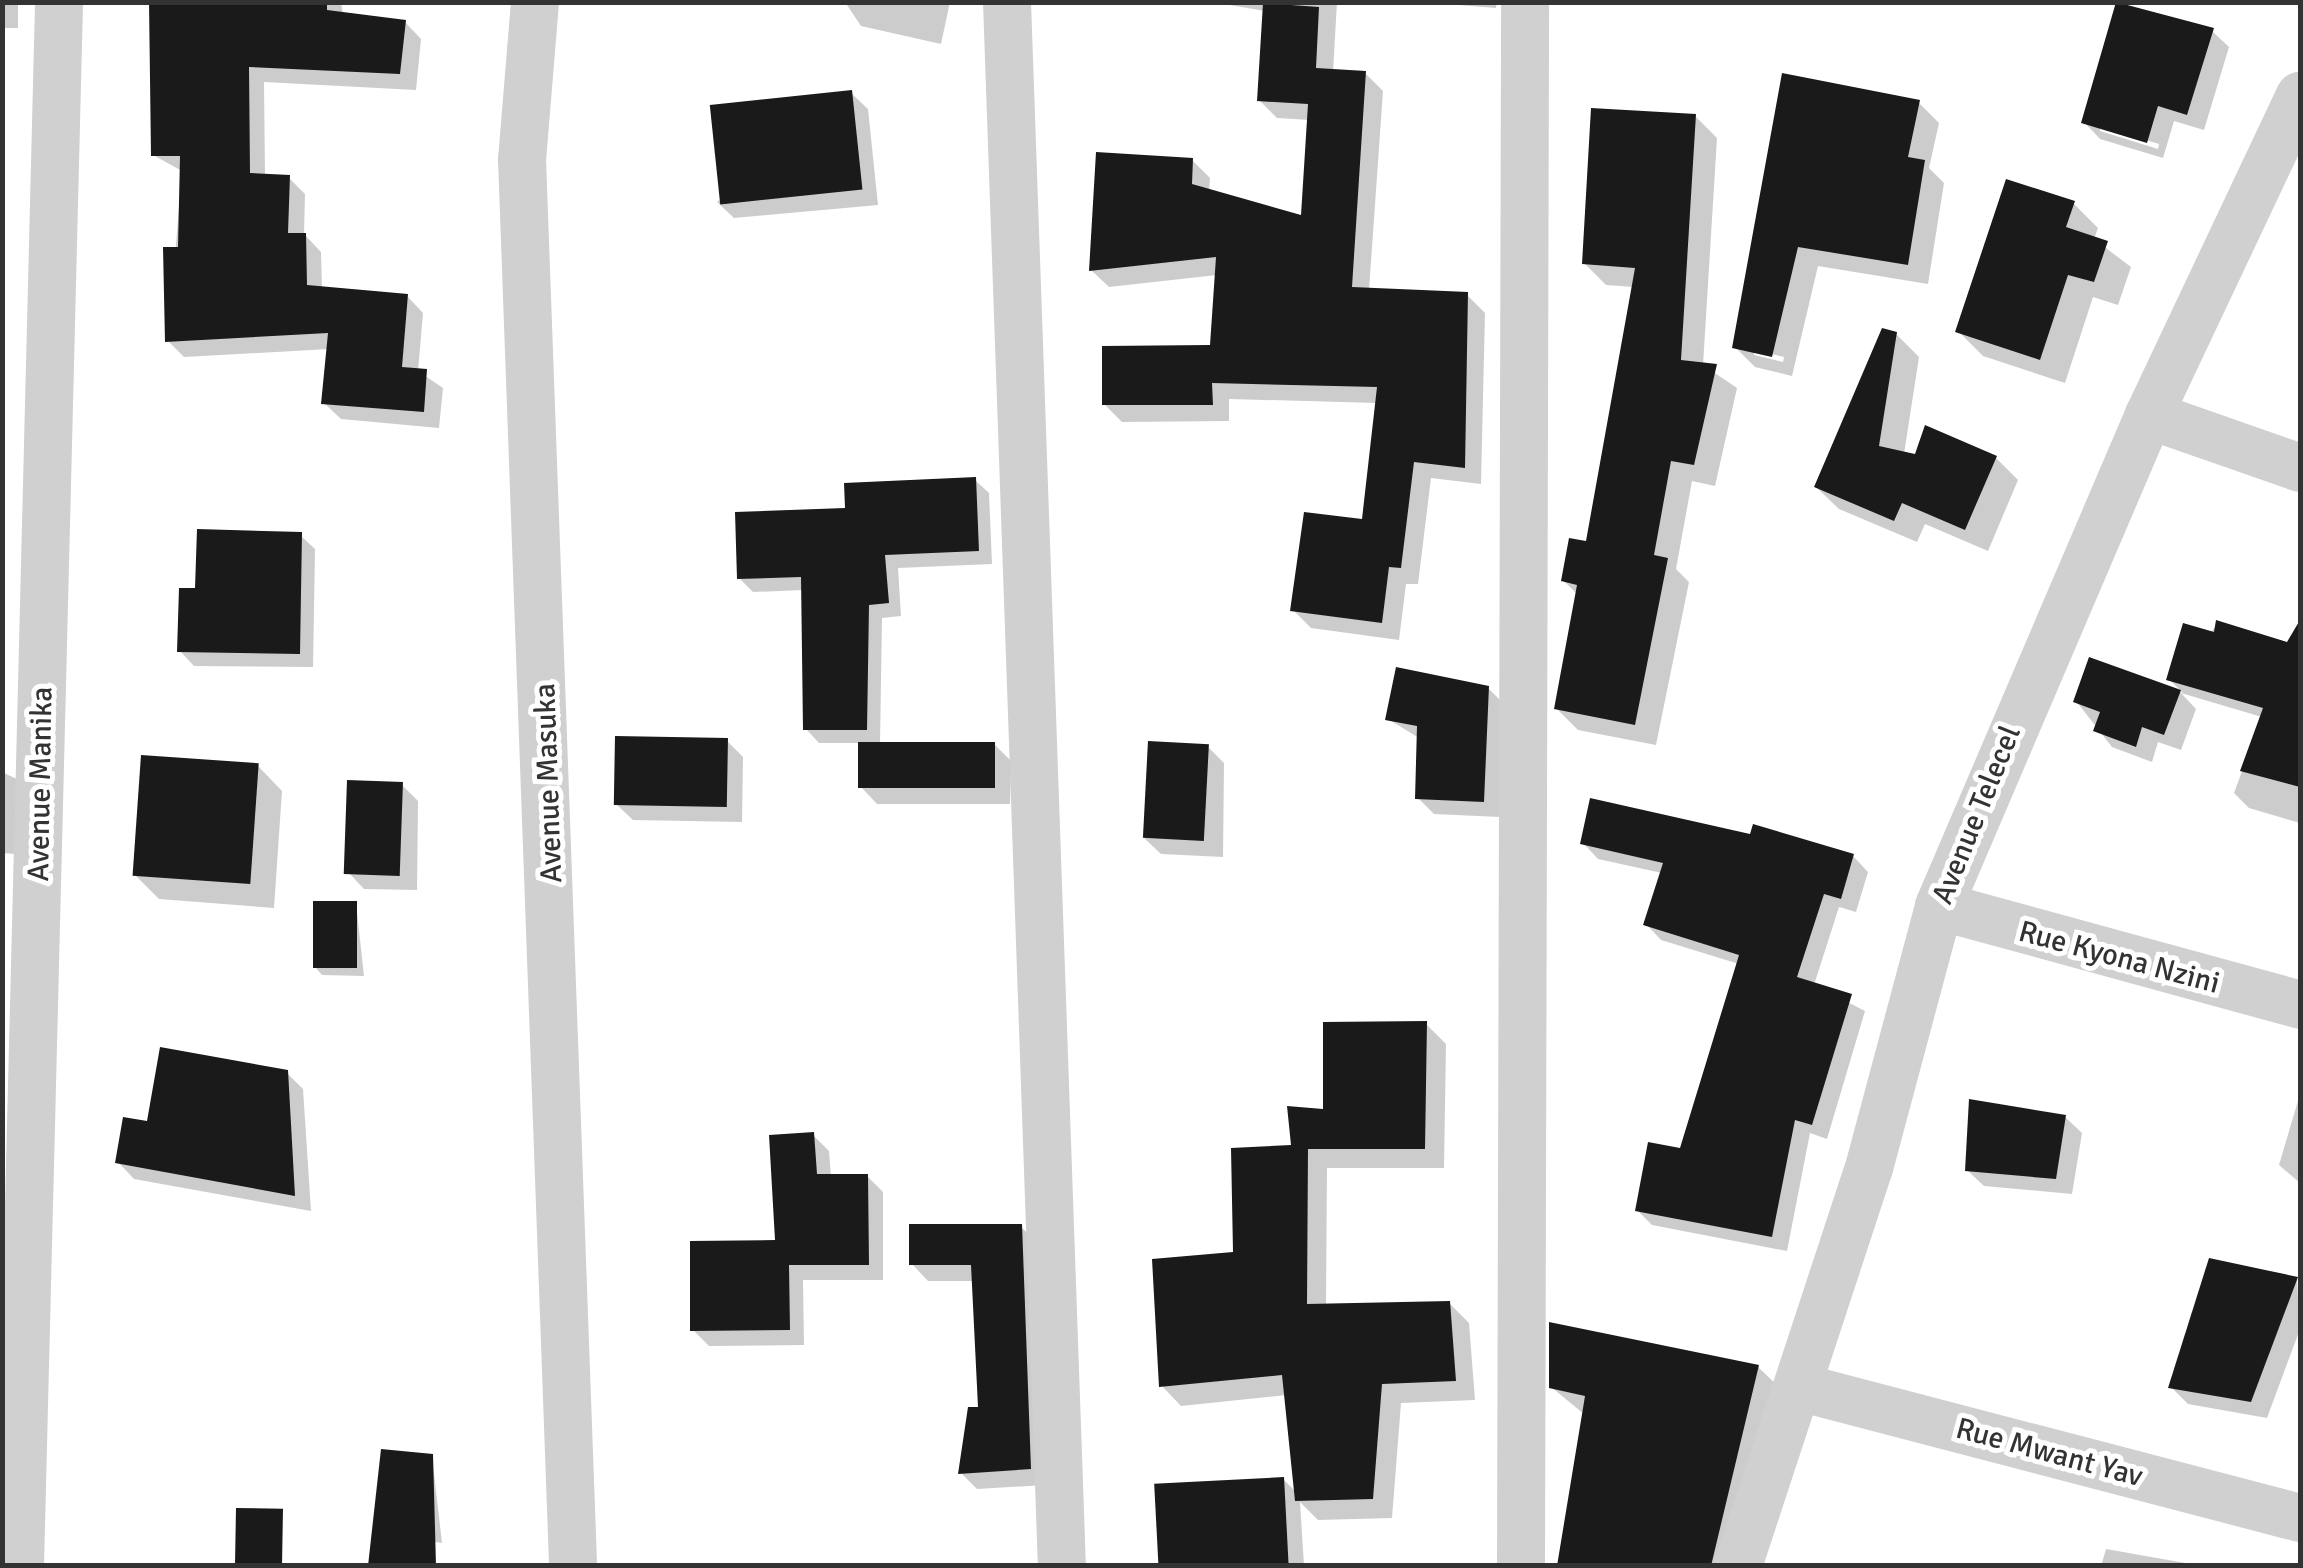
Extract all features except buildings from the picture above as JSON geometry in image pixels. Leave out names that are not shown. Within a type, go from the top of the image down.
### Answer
[{"type":"street","name":"Avenue Manika","points":[[20,1566],[59,2]]},
{"type":"street","name":"Avenue Masuka","points":[[535,2],[522,159],[573,1566]]},
{"type":"street","points":[[1007,2],[1062,1566]]},
{"type":"street","points":[[1521,1566],[1525,2]]},
{"type":"street","name":"Avenue Telecel","points":[[1738,1566],[1798,1387],[1939,906],[2148,415],[2300,96]]},
{"type":"street","points":[[2148,415],[2300,468]]},
{"type":"street","name":"Rue Kyona Nzini","points":[[1939,906],[2300,1006]]},
{"type":"street","name":"Rue Mwant Yav","points":[[1798,1387],[2300,1518]]}]
